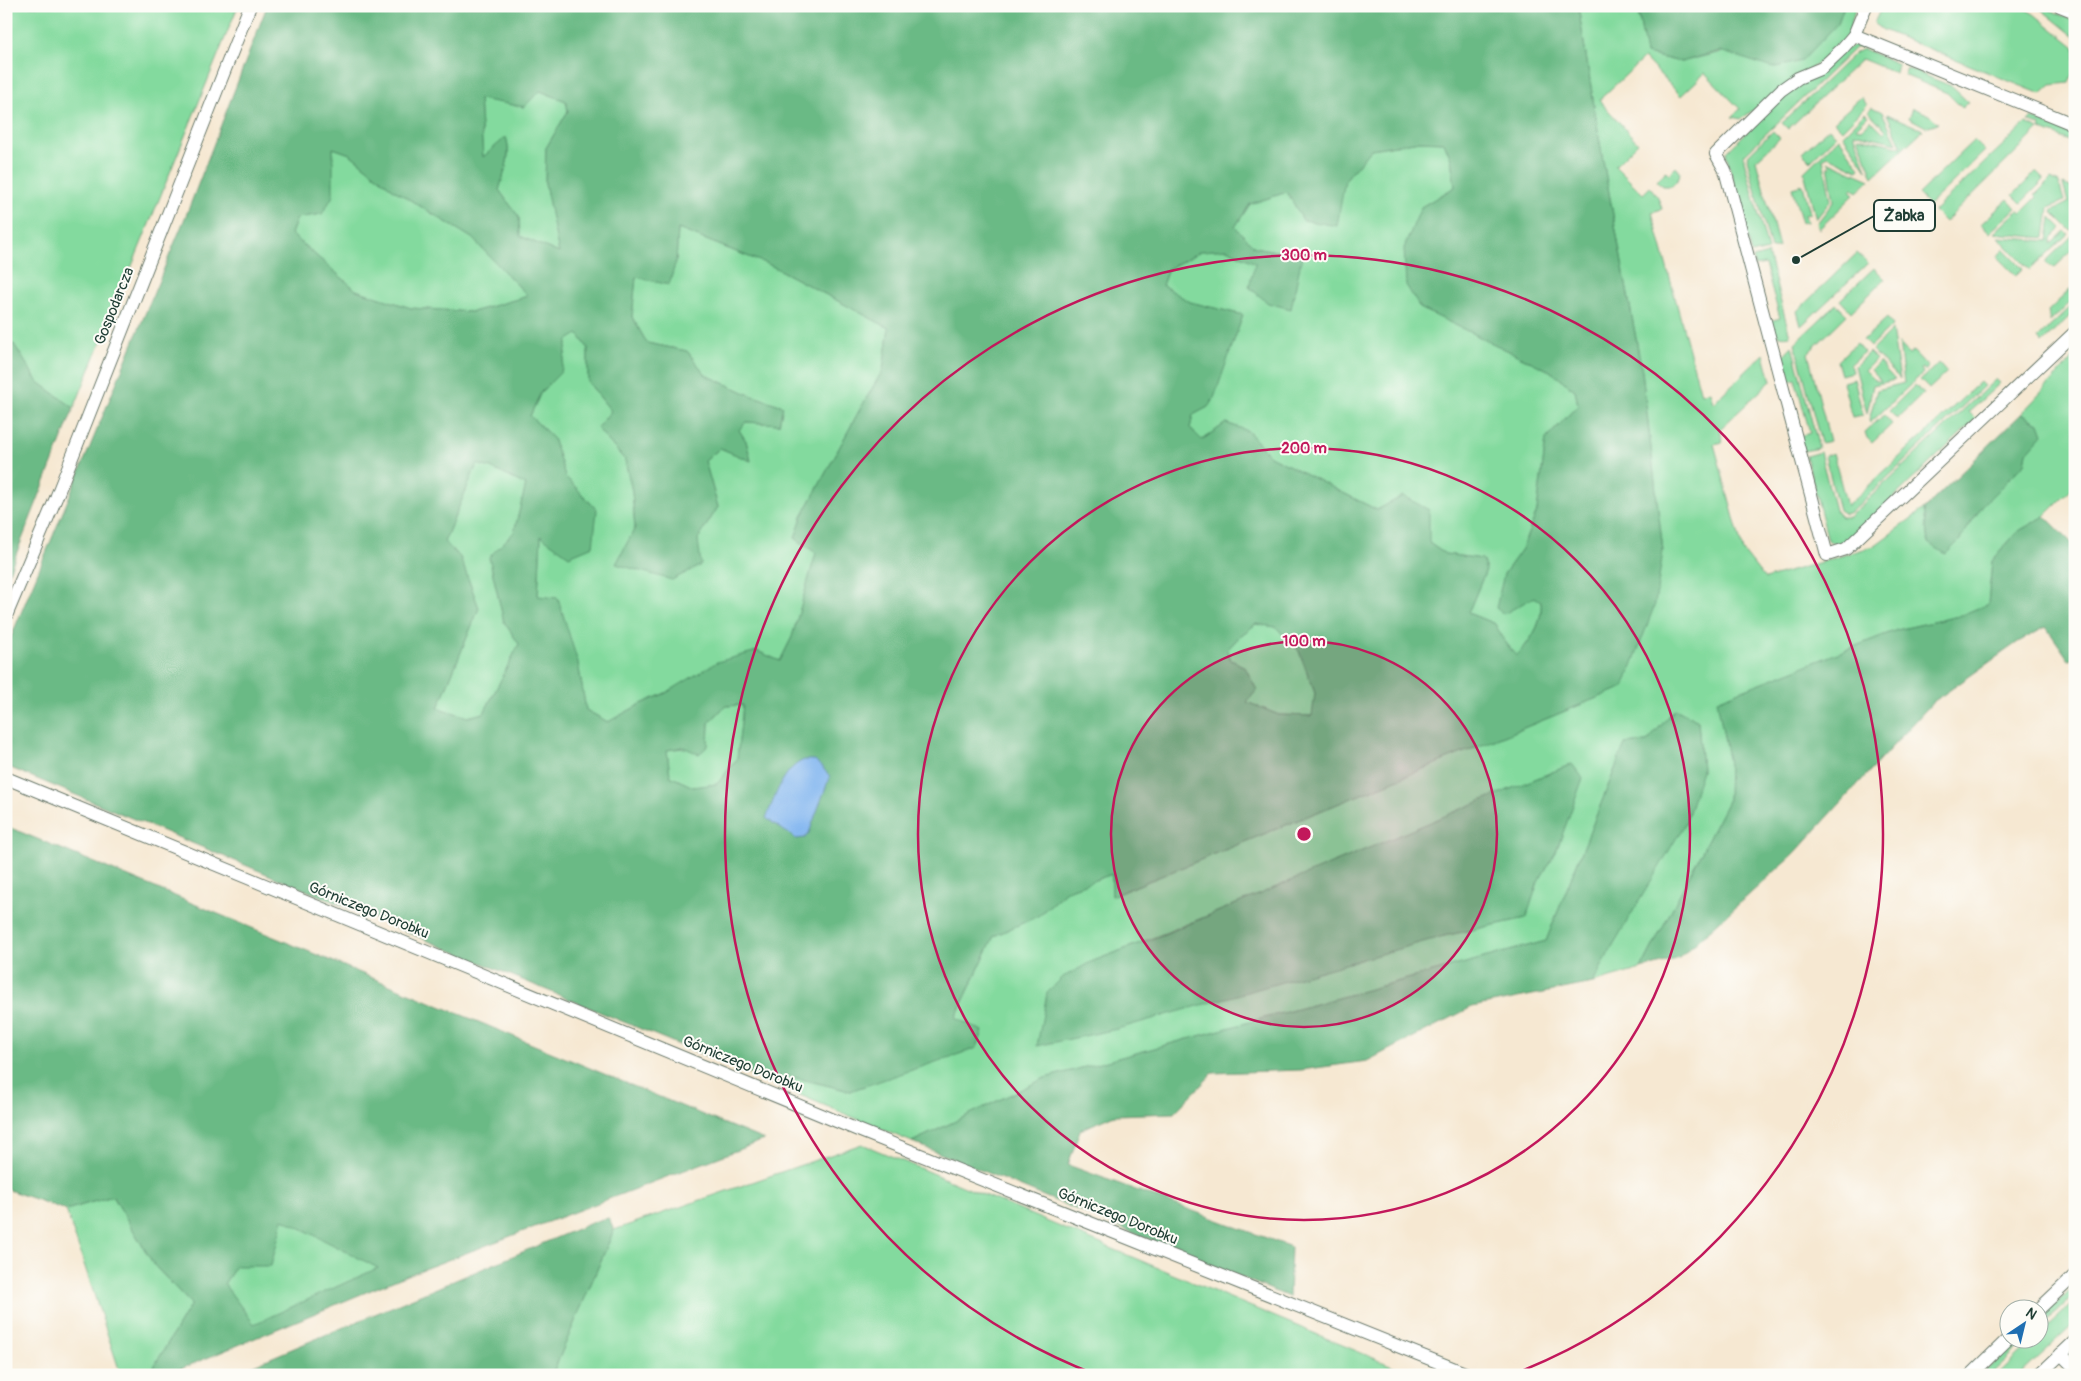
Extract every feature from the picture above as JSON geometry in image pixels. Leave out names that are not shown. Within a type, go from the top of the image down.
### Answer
[{"type":"street","name":"Gospodarcza","points":[[6,616],[56,498],[250,6]]},
{"type":"street","points":[[1866,6],[1854,35],[1822,68],[1798,78],[1781,90],[1716,154],[1725,170],[1827,555],[1846,549],[2075,332]]},
{"type":"street","points":[[2060,6],[2075,12]]},
{"type":"street","points":[[1854,35],[2075,125]]},
{"type":"street","name":"Górniczego Dorobku","points":[[6,778],[858,1130],[1470,1375]]},
{"type":"street","points":[[2048,1301],[2075,1276]]},
{"type":"street","points":[[2039,1375],[2075,1341]]},
{"type":"street","points":[[1971,1375],[1999,1348]]},
{"type":"street","points":[[2061,1354],[2075,1368]]},
{"type":"green space","points":[[6,6],[238,6],[74,408],[37,381],[14,345],[6,346]]},
{"type":"green space","points":[[267,6],[1578,6],[1602,155],[1642,371],[1663,551],[1655,604],[1624,687],[1112,896],[1112,874],[1067,890],[1038,916],[994,936],[955,1018],[983,1031],[977,1048],[850,1091],[781,1074],[776,1085],[6,766],[6,649],[187,213]],"holes":[[[540,91],[566,101],[568,111],[546,148],[545,183],[559,253],[520,236],[519,217],[499,190],[508,157],[506,137],[483,157],[479,99],[524,107]],[[1420,141],[1444,142],[1451,159],[1455,187],[1421,207],[1404,248],[1406,285],[1420,308],[1550,371],[1575,390],[1578,405],[1546,439],[1537,511],[1522,549],[1504,574],[1496,608],[1504,614],[1534,597],[1541,601],[1540,617],[1535,631],[1516,656],[1503,639],[1495,624],[1468,613],[1486,570],[1482,559],[1445,554],[1429,543],[1429,510],[1403,496],[1377,510],[1270,456],[1248,431],[1226,423],[1202,440],[1190,428],[1193,415],[1208,407],[1214,398],[1243,315],[1190,302],[1162,285],[1168,269],[1201,251],[1227,249],[1255,263],[1249,287],[1268,303],[1291,309],[1302,256],[1255,247],[1235,227],[1250,204],[1287,192],[1303,220],[1337,226],[1345,180],[1371,149]],[[333,148],[350,154],[394,190],[472,238],[528,296],[472,312],[411,308],[356,290],[291,234],[297,218],[322,214],[333,196]],[[678,229],[770,265],[889,328],[883,370],[802,517],[795,538],[816,553],[792,637],[780,661],[757,651],[717,662],[666,693],[608,722],[586,710],[578,663],[558,598],[538,596],[541,536],[569,556],[593,546],[597,510],[565,476],[553,438],[530,416],[541,392],[561,372],[568,340],[578,334],[588,348],[588,382],[611,411],[597,428],[625,460],[632,491],[635,528],[616,564],[672,580],[701,565],[698,539],[718,507],[705,461],[720,448],[751,461],[746,441],[739,430],[746,422],[779,424],[783,406],[750,395],[706,375],[687,351],[647,343],[632,317],[636,277],[669,285],[676,261]],[[477,464],[491,468],[526,485],[514,532],[489,557],[504,622],[519,644],[484,713],[468,717],[438,708],[479,608],[460,557],[444,542]],[[1256,624],[1276,627],[1299,651],[1315,693],[1312,716],[1279,715],[1247,702],[1257,690],[1245,667],[1231,660],[1227,650],[1240,636]],[[743,705],[737,759],[717,784],[693,787],[670,776],[667,750],[683,747],[699,754],[708,746],[709,723],[725,706]]]},
{"type":"green space","points":[[1578,6],[1637,6],[1646,54],[1681,62],[1838,23],[1844,6],[1856,6],[1845,39],[1821,61],[1741,119],[1732,117],[1740,109],[1705,73],[1681,96],[1644,58],[1599,100],[1638,143],[1615,166],[1643,194],[1650,187],[1658,197],[1662,209],[1652,212],[1701,394],[1710,391],[1713,403],[1764,354],[1771,381],[1720,429],[1723,442],[1714,444],[1743,551],[1765,579],[1874,546],[1924,509],[1928,543],[1959,541],[1982,506],[2025,463],[2027,452],[2039,423],[2021,414],[2075,356],[2075,486],[2045,516],[2017,532],[1992,561],[1988,604],[1959,616],[1897,630],[1718,700],[1729,764],[1728,801],[1641,969],[1593,983],[1702,770],[1698,721],[1675,709],[1647,742],[1625,744],[1546,941],[1045,1078],[912,1142],[776,1085],[781,1074],[850,1091],[955,1019],[994,936],[1038,916],[1067,890],[1112,874],[1112,896],[1624,687],[1663,551],[1642,371],[1602,155]],"holes":[[[1572,764],[1556,852],[1538,882],[1526,918],[1444,936],[1091,962],[1212,914]]]},
{"type":"green space","points":[[1637,6],[1844,6],[1838,23],[1802,61],[1773,68],[1720,51],[1681,62],[1646,54]]},
{"type":"green space","points":[[1882,6],[2020,6],[2034,14],[2075,47],[2075,68],[2069,83],[2051,85],[2041,94],[1883,30],[1874,23]]},
{"type":"green space","points":[[2037,6],[2047,8],[2075,22],[2075,37]]},
{"type":"green space","points":[[1858,43],[1871,49],[1863,46],[1855,48],[1744,155],[1768,250],[1752,254],[1726,153],[1786,92]]},
{"type":"green space","points":[[1864,49],[1898,64],[1896,73],[1862,59],[1788,129],[1782,123],[1856,52]]},
{"type":"green space","points":[[1907,68],[1951,86],[1968,102],[1962,108],[1947,93],[1904,75]]},
{"type":"green space","points":[[540,91],[566,101],[568,111],[546,148],[545,183],[559,253],[520,236],[519,217],[499,190],[508,157],[506,138],[483,158],[479,98],[524,107]]},
{"type":"green space","points":[[1861,97],[1867,105],[1842,130],[1834,122]]},
{"type":"green space","points":[[1872,107],[1882,112],[1897,143],[1854,133],[1867,170],[1843,135],[1865,113],[1868,116],[1856,128],[1861,129],[1871,120],[1884,133],[1886,130],[1868,111]]},
{"type":"green space","points":[[1913,108],[1930,115],[1938,123],[1926,127],[1909,118]]},
{"type":"green space","points":[[1887,114],[1923,130],[1873,177],[1858,137],[1902,147]]},
{"type":"green space","points":[[2032,118],[2075,136],[2075,143],[2040,129],[2041,126],[2028,121]]},
{"type":"green space","points":[[2026,123],[2039,129],[1945,222],[1934,211]]},
{"type":"green space","points":[[1829,128],[1836,136],[1810,161],[1802,153]]},
{"type":"green space","points":[[1773,131],[1780,138],[1756,160],[1779,247],[1771,249],[1747,159],[1749,154]]},
{"type":"green space","points":[[1839,138],[1860,168],[1858,170],[1828,156],[1823,159],[1831,200],[1816,219],[1804,172]]},
{"type":"green space","points":[[1974,140],[1985,151],[1929,205],[1918,194]]},
{"type":"green space","points":[[1420,141],[1444,142],[1451,159],[1455,187],[1421,207],[1420,308],[1550,371],[1575,390],[1578,405],[1546,439],[1537,511],[1522,549],[1504,574],[1541,601],[1540,617],[1535,631],[1517,656],[1503,639],[1495,624],[1468,613],[1486,570],[1482,559],[1445,554],[1429,543],[1403,496],[1377,510],[1270,456],[1248,431],[1226,423],[1202,440],[1190,428],[1193,415],[1208,407],[1243,315],[1190,302],[1162,285],[1168,269],[1201,251],[1227,249],[1256,263],[1302,256],[1255,247],[1235,227],[1250,204],[1287,192],[1303,220],[1345,180],[1371,149]]},
{"type":"green space","points":[[333,148],[350,154],[394,190],[472,238],[528,296],[472,312],[411,308],[356,290],[291,234],[297,218],[321,214],[331,170]]},
{"type":"green space","points":[[1827,161],[1870,180],[1857,192],[1852,188],[1850,190],[1854,195],[1819,229],[1817,223],[1834,201],[1828,166],[1829,168],[1831,166]]},
{"type":"green space","points":[[1676,167],[1680,172],[1679,178],[1672,186],[1663,186],[1657,181],[1666,171],[1669,174]]},
{"type":"green space","points":[[2036,172],[2044,180],[2021,203],[2013,195]]},
{"type":"green space","points":[[2051,179],[2059,183],[2064,201],[2049,208],[2045,238],[1994,233],[2018,210],[2021,213]]},
{"type":"green space","points":[[2063,184],[2075,189],[2075,227],[2071,231],[2052,212],[2068,203]]},
{"type":"green space","points":[[1803,185],[1810,213],[1805,214],[1807,222],[1802,223],[1792,188]]},
{"type":"green space","points":[[2008,199],[2016,208],[1989,233],[1981,224]]},
{"type":"green space","points":[[2051,217],[2062,228],[2051,239],[2051,244],[2065,231],[2068,234],[2030,270],[1998,237],[2048,241]]},
{"type":"green space","points":[[678,229],[770,265],[889,328],[883,370],[802,517],[795,538],[816,553],[792,637],[780,661],[757,651],[639,705],[608,722],[586,710],[578,663],[538,597],[541,535],[597,510],[565,476],[553,438],[530,416],[541,392],[561,372],[568,340],[578,333],[588,348],[588,382],[611,411],[597,428],[625,460],[632,491],[635,528],[617,564],[698,539],[718,507],[705,461],[720,448],[751,461],[746,441],[739,430],[745,422],[779,424],[783,406],[750,395],[706,375],[687,351],[647,343],[632,317],[636,277],[676,261]]},
{"type":"green space","points":[[2073,235],[2075,248],[2054,268],[2045,262]]},
{"type":"green space","points":[[2004,249],[2023,269],[2016,276],[1997,257]]},
{"type":"green space","points":[[1857,253],[1868,263],[1801,326],[1797,311]]},
{"type":"green space","points":[[1768,254],[1790,336],[1786,337],[1777,334],[1770,321],[1780,318],[1765,264],[1755,266],[1753,258]]},
{"type":"green space","points":[[1874,268],[1885,279],[1851,312],[1840,300]]},
{"type":"green space","points":[[2075,285],[2075,298],[2050,322],[2048,311]]},
{"type":"green space","points":[[2075,303],[2075,317],[2072,314],[2042,343],[2038,338]]},
{"type":"green space","points":[[1836,304],[1847,315],[1808,353],[1830,441],[1821,443],[1795,343]]},
{"type":"green space","points":[[1887,318],[1893,325],[1870,347],[1863,340]]},
{"type":"green space","points":[[1892,330],[1900,379],[1872,350]]},
{"type":"green space","points":[[1856,343],[1864,352],[1850,365],[1852,372],[1841,375],[1837,361]]},
{"type":"green space","points":[[1899,343],[1909,354],[1913,351],[1928,367],[1925,371],[1923,368],[1921,369],[1923,373],[1870,423],[1869,420],[1877,390],[1904,383]]},
{"type":"green space","points":[[14,344],[37,381],[74,408],[6,580],[6,346]]},
{"type":"green space","points":[[1792,346],[1819,448],[1804,451],[1800,436],[1810,433],[1795,379],[1785,382],[1782,366],[1784,355]]},
{"type":"green space","points":[[1869,352],[1876,359],[1865,370],[1876,381],[1881,381],[1871,370],[1879,362],[1895,380],[1873,385],[1867,414],[1855,366]]},
{"type":"green space","points":[[1939,363],[1947,372],[1929,389],[1920,380]]},
{"type":"green space","points":[[1854,379],[1863,415],[1852,417],[1843,382]]},
{"type":"green space","points":[[1996,379],[2000,383],[1969,412],[1976,419],[1846,543],[1837,546],[1828,540],[1806,456],[1820,452],[1835,510],[1841,517],[1849,517]]},
{"type":"green space","points":[[1980,382],[1984,386],[1851,512],[1845,514],[1839,510],[1825,456],[1833,453],[1847,506]]},
{"type":"green space","points":[[1915,385],[1923,394],[1897,419],[1889,411]]},
{"type":"green space","points":[[2021,414],[2039,423],[2043,434],[2027,452],[2025,463],[1982,506],[1959,541],[1946,554],[1928,543],[1924,509]]},
{"type":"green space","points":[[1884,415],[1892,424],[1872,443],[1867,438],[1865,432]]},
{"type":"green space","points":[[477,464],[491,468],[526,485],[514,532],[489,557],[504,622],[519,644],[484,713],[468,717],[438,708],[479,608],[460,557],[444,542]]},
{"type":"green space","points":[[2045,516],[2075,546],[2075,659],[2069,660],[2046,627],[2018,642],[1933,702],[1794,854],[1679,958],[1641,969],[1728,801],[1729,764],[1717,700],[1897,630],[1959,616],[1988,604],[1992,561],[2017,532]]},
{"type":"green space","points":[[1256,624],[1276,627],[1299,651],[1315,693],[1313,716],[1279,715],[1246,702],[1245,667],[1231,660],[1227,650],[1240,636]]},
{"type":"green space","points":[[743,705],[737,759],[717,784],[693,787],[670,776],[667,750],[708,745],[709,723],[725,706]]},
{"type":"green space","points":[[1675,709],[1698,721],[1702,770],[1686,822],[1613,945],[1593,983],[1472,1007],[1367,1061],[1301,1070],[1213,1073],[1174,1113],[1114,1115],[1080,1130],[1068,1165],[1291,1247],[1289,1297],[912,1142],[1045,1078],[1546,941],[1625,744],[1647,742]]},
{"type":"green space","points":[[1572,764],[1583,778],[1556,852],[1538,882],[1526,918],[1444,936],[1117,1029],[1037,1046],[1047,993],[1063,977],[1091,962],[1172,931]]},
{"type":"green space","points":[[6,826],[764,1140],[400,1278],[166,1375],[149,1375],[191,1304],[154,1265],[113,1196],[66,1210],[6,1189]],"holes":[[[283,1219],[378,1268],[254,1324],[224,1284],[236,1266],[271,1266]]]},
{"type":"green space","points":[[862,1144],[1414,1375],[552,1375],[614,1230]]},
{"type":"green space","points":[[113,1196],[154,1265],[191,1304],[149,1375],[121,1375],[66,1210]]},
{"type":"green space","points":[[283,1218],[379,1268],[254,1325],[224,1284],[236,1266]]},
{"type":"green space","points":[[609,1218],[614,1230],[552,1375],[230,1375],[596,1221]]},
{"type":"green space","points":[[2075,1285],[2075,1294],[2048,1320],[2048,1311]]},
{"type":"green space","points":[[2075,1301],[2075,1323],[2020,1375],[1997,1375],[2026,1348],[2048,1348],[2048,1326]]},
{"type":"green space","points":[[2010,1348],[2018,1348],[1990,1375],[1981,1375]]},
{"type":"water","points":[[804,760],[815,760],[830,776],[809,833],[805,838],[796,839],[766,818],[785,777],[796,764]]},
{"type":"place","name":"Żabka","points":[[1796,260]]}]
